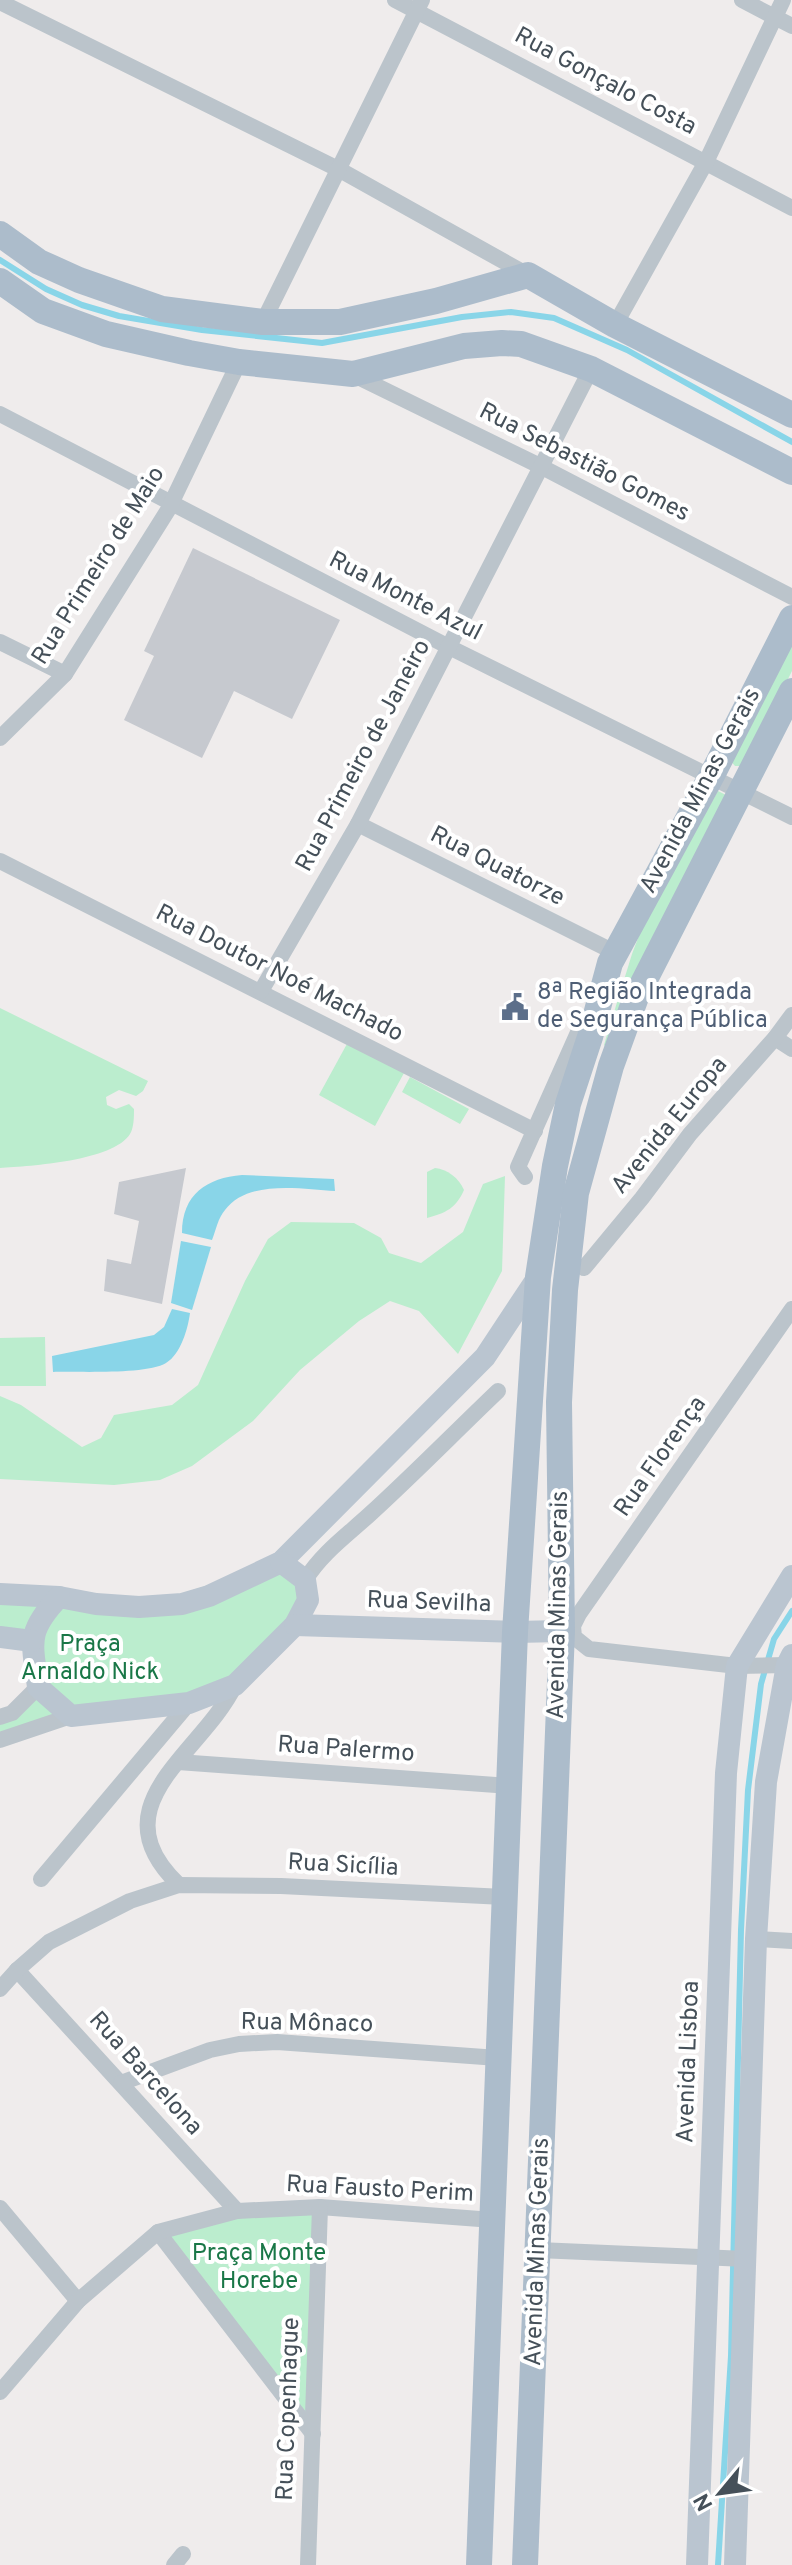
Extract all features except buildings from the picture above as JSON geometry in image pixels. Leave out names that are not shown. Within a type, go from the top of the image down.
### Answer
[{"type":"main road","points":[[0,234],[39,262],[79,280],[162,309],[263,322],[340,322],[436,301],[528,275],[615,325],[792,415]]},
{"type":"main road","points":[[0,281],[43,311],[106,334],[239,362],[353,374],[464,346],[521,344],[591,369],[792,472]]},
{"type":"main road","name":"Avenida Minas Gerais","points":[[479,2565],[515,1632],[538,1277],[555,1166],[568,1104],[612,958],[712,775],[792,618]]},
{"type":"main road","name":"Avenida Minas Gerais","points":[[525,2565],[568,1632],[559,1402],[565,1290],[576,1193],[611,1066],[636,997],[792,691]]},
{"type":"street","name":"Rua Gonçalo Costa","points":[[395,0],[419,5],[792,208]]},
{"type":"street","points":[[742,0],[792,26]]},
{"type":"street","points":[[615,325],[706,162],[783,0]]},
{"type":"street","points":[[0,2],[340,170],[528,275]]},
{"type":"street","points":[[263,322],[419,5]]},
{"type":"street","name":"Rua Primeiro de Maio","points":[[0,738],[65,674],[171,503],[239,362]]},
{"type":"street","name":"Rua Primeiro de Janeiro","points":[[261,991],[358,824],[591,369]]},
{"type":"street","name":"Rua Sebastião Gomes","points":[[353,374],[540,466],[792,597]]},
{"type":"street","name":"Rua Monte Azul","points":[[0,414],[449,647],[792,817]]},
{"type":"street","points":[[0,642],[65,674]]},
{"type":"street","name":"Rua Quatorze","points":[[358,824],[612,958]]},
{"type":"street","name":"Rua Doutor Noé Machado","points":[[0,861],[535,1131]]},
{"type":"street","name":"Avenida Minas Gerais","points":[[515,1172],[612,958]]},
{"type":"street","name":"Avenida Europa","points":[[584,1268],[690,1134],[792,1015]]},
{"type":"street","points":[[775,1038],[792,1049]]},
{"type":"street","points":[[0,1594],[59,1597],[139,1607],[182,1604],[209,1596],[281,1562],[485,1357],[538,1277]]},
{"type":"street","name":"Rua Florença","points":[[568,1632],[792,1309]]},
{"type":"street","points":[[179,1885],[166,1872],[148,1835],[146,1823],[154,1797],[178,1762],[226,1704],[235,1685],[295,1625],[308,1600],[305,1580],[315,1564],[498,1391]]},
{"type":"street","points":[[281,1562],[305,1580]]},
{"type":"street","name":"Avenida Lisboa","points":[[697,2565],[726,1773],[737,1666],[792,1576]]},
{"type":"street","points":[[59,1597],[41,1615],[32,1641],[38,1687],[71,1716]]},
{"type":"street","name":"Rua Sevilha","points":[[295,1625],[568,1632]]},
{"type":"street","points":[[568,1632],[589,1649],[737,1666],[789,1660],[766,1782],[756,1939],[735,2565]]},
{"type":"street","points":[[0,1637],[32,1641]]},
{"type":"street","points":[[0,1740],[71,1716],[189,1703],[235,1685]]},
{"type":"street","points":[[0,1717],[12,1713],[38,1687]]},
{"type":"street","points":[[41,1879],[189,1703]]},
{"type":"street","name":"Rua Palermo","points":[[178,1762],[510,1786]]},
{"type":"street","name":"Rua Sicília","points":[[0,1989],[49,1942],[130,1901],[179,1885],[281,1886],[504,1897]]},
{"type":"street","points":[[756,1939],[792,1941]]},
{"type":"street","name":"Rua Barcelona","points":[[17,1970],[237,2211]]},
{"type":"street","name":"Rua Mônaco","points":[[121,2083],[210,2050],[239,2044],[277,2042],[498,2058]]},
{"type":"street","name":"Rua Fausto Perim","points":[[0,2392],[78,2301],[158,2232],[237,2211],[320,2207],[493,2220]]},
{"type":"street","name":"Rua Copenhague","points":[[308,2565],[320,2207]]},
{"type":"street","points":[[0,2208],[78,2301]]},
{"type":"street","points":[[158,2232],[313,2434]]},
{"type":"street","points":[[538,2250],[746,2259]]},
{"type":"green space","points":[[792,638],[792,671],[744,766],[735,766],[730,760]]},
{"type":"green space","points":[[718,791],[726,795],[607,1048],[604,1045],[606,1038],[646,917]]},
{"type":"green space","points":[[0,1008],[148,1081],[136,1096],[119,1090],[106,1097],[107,1105],[116,1109],[129,1104],[134,1109],[130,1134],[121,1143],[90,1156],[0,1168]]},
{"type":"green space","points":[[348,1042],[404,1073],[375,1126],[319,1095]]},
{"type":"green space","points":[[410,1077],[469,1109],[460,1124],[402,1092]]},
{"type":"green space","points":[[435,1168],[452,1175],[464,1190],[450,1209],[427,1218],[427,1172]]},
{"type":"green space","points":[[505,1176],[502,1271],[458,1354],[419,1311],[390,1301],[359,1321],[300,1370],[253,1421],[192,1466],[160,1480],[114,1485],[0,1479],[0,1396],[21,1405],[82,1447],[101,1438],[114,1415],[172,1405],[198,1385],[245,1281],[268,1239],[291,1222],[354,1223],[381,1238],[389,1253],[421,1263],[463,1232],[483,1184]]},
{"type":"green space","points":[[45,1337],[46,1386],[0,1386],[0,1338]]},
{"type":"green space","name":"Praça Arnaldo Nick","points":[[281,1562],[307,1600],[235,1685],[71,1716],[0,1740],[0,1717],[38,1686],[32,1641],[0,1637],[0,1594],[139,1607]]},
{"type":"green space","name":"Praça Monte Horebe","points":[[320,2207],[313,2434],[158,2232],[237,2211]]},
{"type":"water","points":[[242,1175],[334,1179],[335,1191],[292,1188],[261,1190],[235,1200],[225,1210],[212,1240],[182,1233],[186,1208],[199,1190],[218,1180]]},
{"type":"water","points":[[181,1241],[211,1247],[192,1310],[171,1303]]},
{"type":"water","points":[[172,1309],[190,1313],[180,1347],[166,1363],[128,1371],[53,1372],[52,1356],[154,1335],[164,1327]]},
{"type":"waterway","points":[[0,260],[46,289],[82,305],[119,316],[202,330],[322,343],[462,317],[511,312],[554,318],[627,350],[792,442]]},
{"type":"waterway","points":[[718,2565],[731,2356],[741,1930],[748,1790],[761,1684],[774,1639],[792,1611]]},
{"type":"place","name":"8ª Região Integrada de Segurança Pública","points":[[515,1007]]}]
